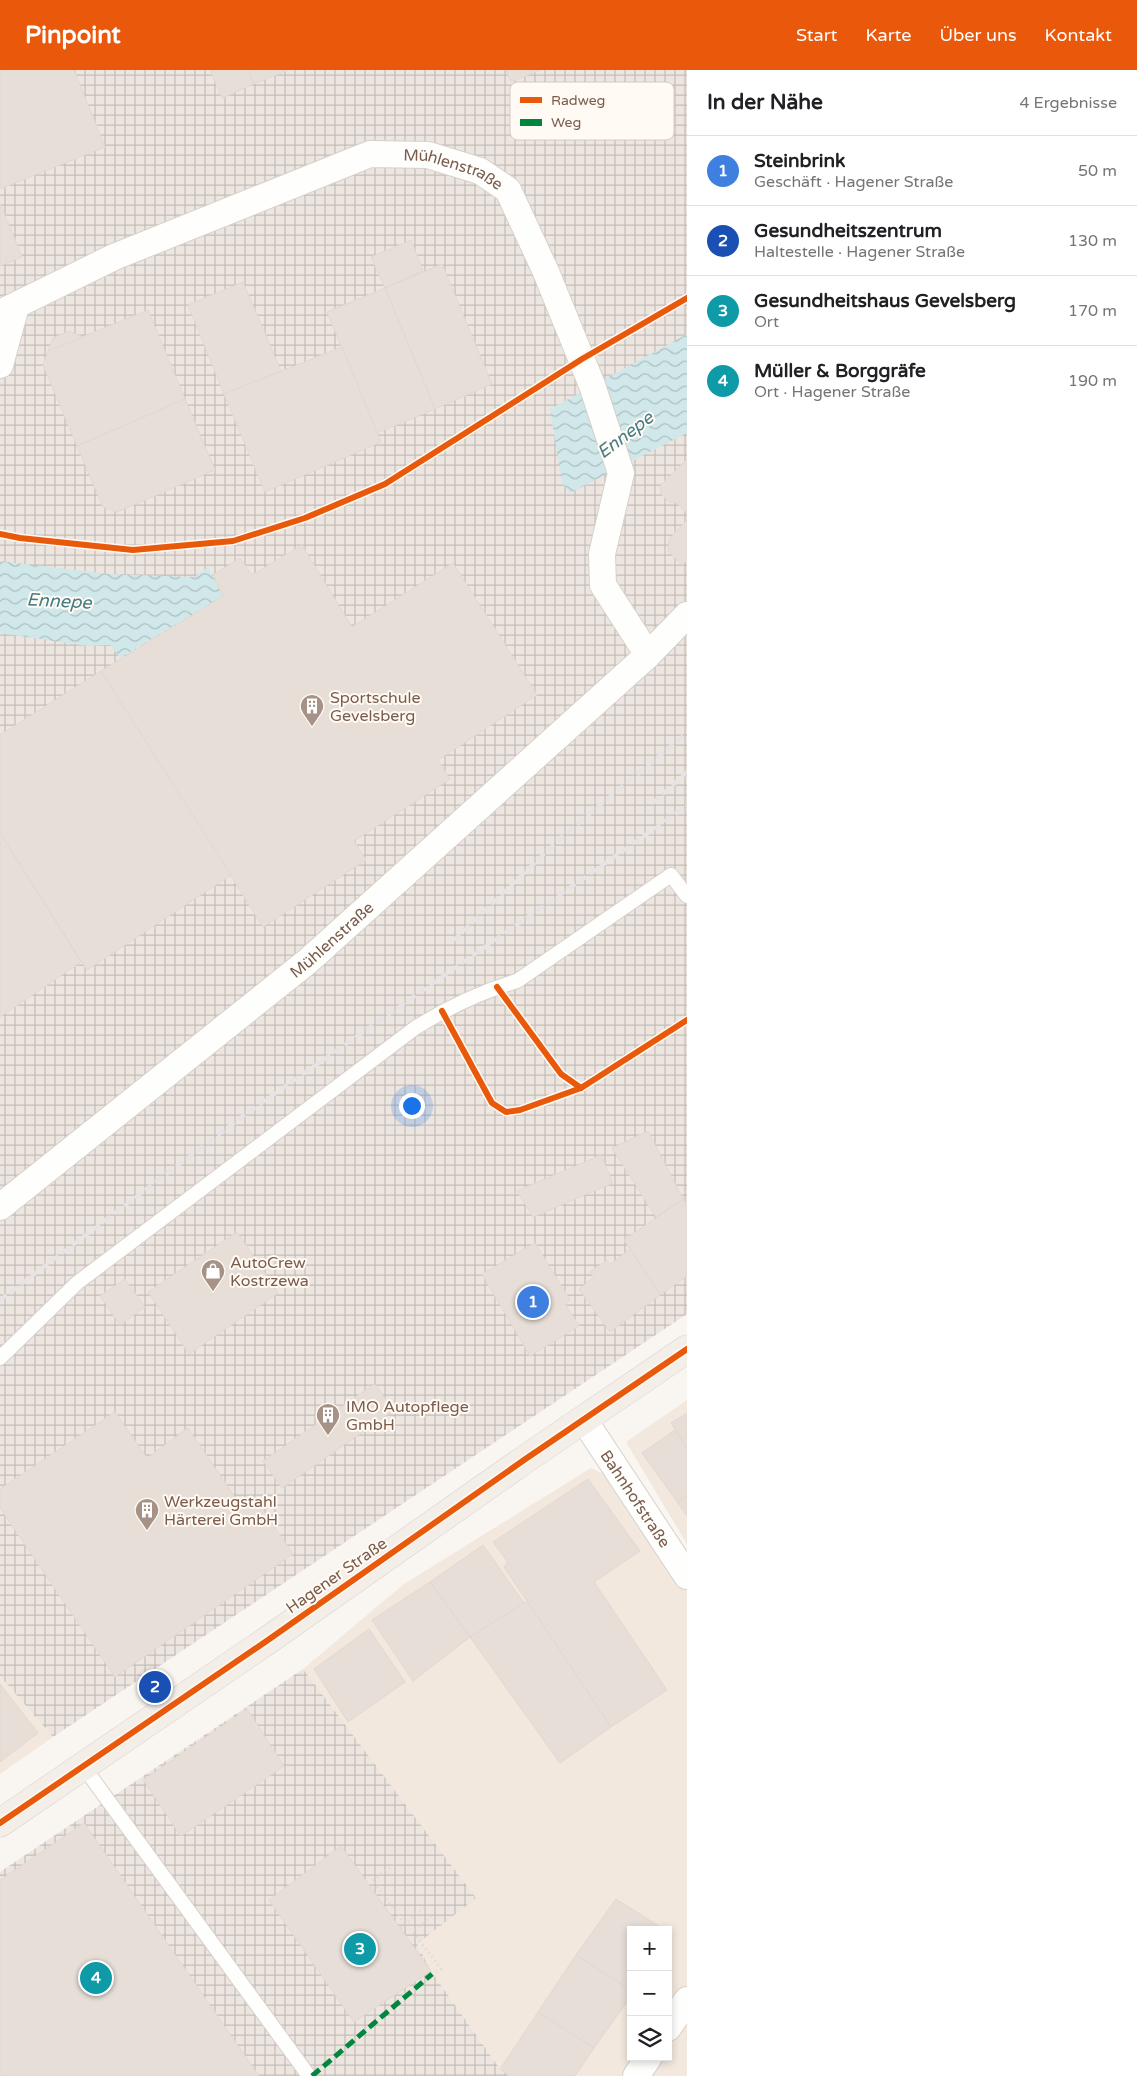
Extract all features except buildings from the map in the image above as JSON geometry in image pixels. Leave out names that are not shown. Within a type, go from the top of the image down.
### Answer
[{"type":"main road","name":"Hagener Straße","points":[[0,1822],[268,1640],[687,1348]]},
{"type":"street","name":"Mühlenstraße","points":[[0,365],[8,310],[114,258],[370,154],[428,155],[480,171],[508,190],[546,272],[592,386],[620,473],[602,554],[603,584],[648,655]]},
{"type":"street","name":"Mühlenstraße","points":[[0,1207],[308,961],[648,655],[687,615]]},
{"type":"street","name":"Bahnhofstraße","points":[[584,1420],[687,1576]]},
{"type":"street","points":[[672,2022],[687,2000]]},
{"type":"street","points":[[636,2076],[646,2061]]},
{"type":"lane","points":[[0,1358],[77,1283],[415,1028],[442,1011],[497,987],[517,981],[672,875],[687,896]]},
{"type":"lane","points":[[84,1766],[310,2076]]},
{"type":"path","points":[[394,1865],[372,1881],[405,1924]]},
{"type":"path","points":[[401,1928],[425,1907]]},
{"type":"path","points":[[431,1916],[413,1932],[441,1969],[432,1974]]},
{"type":"shaded area","points":[[0,70],[687,70],[687,1314],[53,1737],[0,1676]]},
{"type":"shaded area","points":[[687,1400],[687,1544],[626,1442]]},
{"type":"shaded area","points":[[591,1468],[629,1486],[687,1576],[687,2076],[509,2076],[500,2069],[431,1971],[417,1944],[475,1898],[303,1669],[404,1584]]},
{"type":"shaded area","points":[[303,1669],[476,1898],[417,1944],[431,1971],[500,2069],[509,2076],[0,2076],[0,1872]]},
{"type":"shaded area","points":[[0,1676],[53,1737],[0,1774]]},
{"type":"water","name":"Ennepe","points":[[687,334],[687,433],[570,493],[562,483],[550,409]]},
{"type":"water","name":"Ennepe","points":[[0,561],[109,574],[194,577],[208,567],[223,596],[120,658],[110,645],[87,646],[0,633]]},
{"type":"railway","points":[[454,940],[565,834],[687,733]]},
{"type":"railway","points":[[653,803],[687,772]]},
{"type":"railway","points":[[0,1300],[247,1113],[687,806]]},
{"type":"marked path","points":[[312,2076],[432,1974]]},
{"type":"cycle path","points":[[0,534],[20,538],[133,550],[233,541],[305,518],[385,484],[582,359],[687,298]]},
{"type":"cycle path","points":[[497,987],[561,1074],[581,1088]]},
{"type":"cycle path","points":[[442,1011],[492,1103],[506,1112],[520,1110],[581,1088],[687,1020]]},
{"type":"cycle path","points":[[0,1823],[268,1640],[524,1460],[687,1349]]},
{"type":"place","name":"Sportschule Gevelsberg","points":[[312,727]]},
{"type":"place","name":"AutoCrew Kostrzewa","points":[[213,1292]]},
{"type":"place","name":"Steinbrink","points":[[533,1302]]},
{"type":"place","name":"IMO Autopflege GmbH","points":[[328,1436]]},
{"type":"place","name":"Werkzeugstahl Härterei GmbH","points":[[147,1531]]},
{"type":"place","name":"Gesundheitszentrum","points":[[155,1687]]},
{"type":"place","name":"Gesundheitshaus Gevelsberg","points":[[360,1949]]},
{"type":"place","name":"Müller & Borggräfe","points":[[96,1978]]}]
